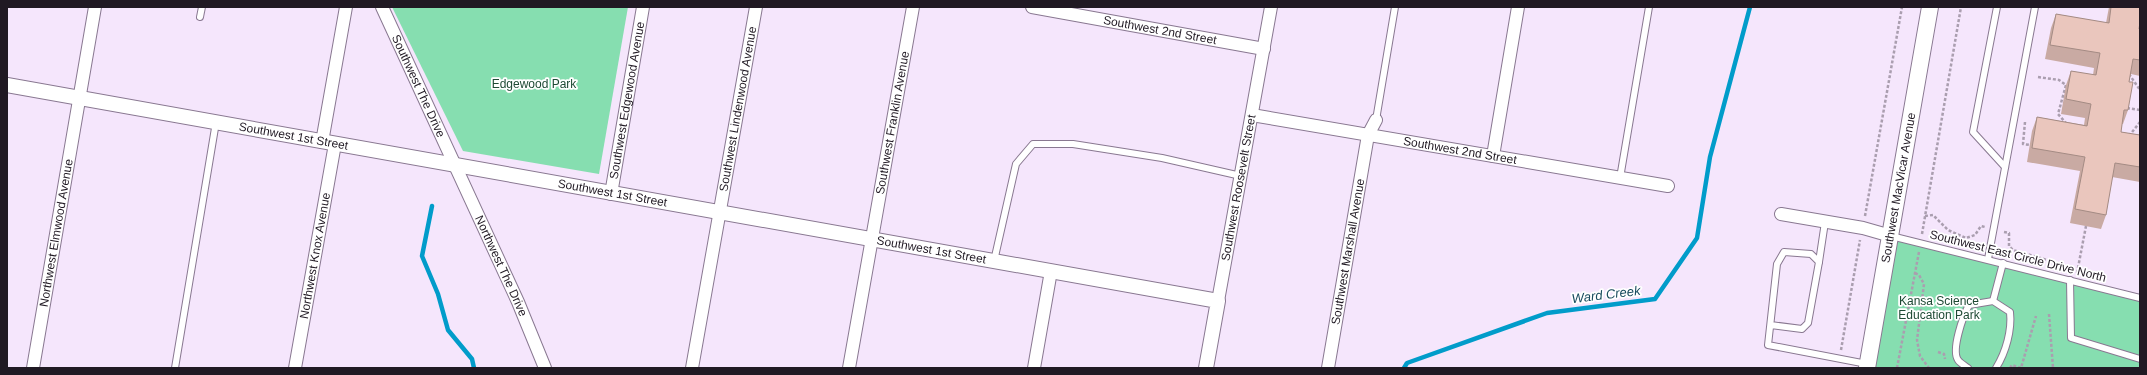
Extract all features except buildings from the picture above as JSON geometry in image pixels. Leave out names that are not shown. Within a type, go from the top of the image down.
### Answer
[{"type":"main road","name":"Southwest MacVicar Avenue","points":[[1867,366],[1930,7]]},
{"type":"street","name":"Northwest Elmwood Avenue","points":[[33,368],[94,7]]},
{"type":"street","name":"Northwest Knox Avenue","points":[[295,368],[329,143],[346,7]]},
{"type":"street","name":"Southwest The Drive","points":[[382,7],[454,166]]},
{"type":"street","name":"Southwest Edgewood Avenue","points":[[611,194],[643,7]]},
{"type":"street","name":"Southwest Lindenwood Avenue","points":[[692,368],[756,7]]},
{"type":"street","name":"Southwest Franklin Avenue","points":[[849,368],[913,7]]},
{"type":"street","name":"Southwest 2nd Street","points":[[1032,7],[1264,49]]},
{"type":"street","name":"Southwest Roosevelt Street","points":[[1206,368],[1271,7]]},
{"type":"street","points":[[1493,156],[1518,7]]},
{"type":"street","name":"Southwest 1st Street","points":[[7,85],[454,166],[871,238],[1051,272],[1218,301]]},
{"type":"street","name":"Southwest 2nd Street","points":[[1252,115],[1668,186]]},
{"type":"street","name":"Southwest Marshall Avenue","points":[[1328,368],[1368,135],[1376,120]]},
{"type":"street","name":"Northwest The Drive","points":[[454,166],[521,308],[546,368]]},
{"type":"street","points":[[1781,214],[1863,228],[1891,236]]},
{"type":"street","points":[[1034,368],[1051,272]]},
{"type":"lane","points":[[200,17],[202,7]]},
{"type":"lane","points":[[1376,120],[1395,7]]},
{"type":"lane","points":[[1620,178],[1649,7]]},
{"type":"lane","points":[[1997,7],[1973,132],[2005,167]]},
{"type":"lane","points":[[1988,259],[2035,7]]},
{"type":"lane","points":[[175,368],[216,122]]},
{"type":"lane","points":[[994,261],[1016,164],[1033,144],[1073,144],[1162,158],[1241,176]]},
{"type":"lane","points":[[1770,325],[1802,329],[1808,323],[1825,222]]},
{"type":"lane","name":"Southwest East Circle Drive North","points":[[1891,236],[2140,298]]},
{"type":"lane","points":[[1819,262],[1811,254],[1784,252],[1777,264],[1768,345],[1840,359],[1867,366]]},
{"type":"lane","points":[[1993,301],[2003,263]]},
{"type":"lane","points":[[2070,280],[2071,338],[2140,359]]},
{"type":"lane","points":[[1968,368],[1958,361],[1954,351],[1964,313],[1969,305],[1993,301],[2010,312],[2011,323],[2002,358],[1996,368]]},
{"type":"path","points":[[1840,359],[1902,7]]},
{"type":"path","points":[[1897,368],[1961,7]]},
{"type":"path","points":[[2128,74],[2140,90]]},
{"type":"path","points":[[2038,77],[2059,80],[2066,85],[2058,114],[2067,125]]},
{"type":"path","points":[[2126,108],[2140,110]]},
{"type":"path","points":[[2026,120],[2023,144],[2030,145]]},
{"type":"path","points":[[2125,139],[2140,122]]},
{"type":"path","points":[[1925,216],[1933,215],[1948,230],[1966,238],[1975,235],[1981,226],[2009,233],[2009,246],[2013,250],[2054,262],[2064,268]]},
{"type":"path","points":[[2070,270],[2077,273],[2086,226]]},
{"type":"path","points":[[1915,272],[1919,275],[1924,284],[1917,340],[1920,356],[1929,368]]},
{"type":"path","points":[[2049,314],[2053,368]]},
{"type":"path","points":[[2010,368],[2012,365],[2021,368],[2036,316]]},
{"type":"path","points":[[1938,352],[1944,354],[1947,364]]},
{"type":"green space","name":"Edgewood Park","points":[[392,7],[628,7],[599,174],[463,151]]},
{"type":"green space","name":"Kansa Science Education Park","points":[[1891,236],[2140,298],[2140,368],[1868,368]]},
{"type":"waterway","name":"Ward Creek","points":[[1404,368],[1407,363],[1547,313],[1655,299],[1697,238],[1710,157],[1750,7]]},
{"type":"waterway","points":[[432,206],[422,256],[438,294],[448,330],[472,359],[474,368]]}]
